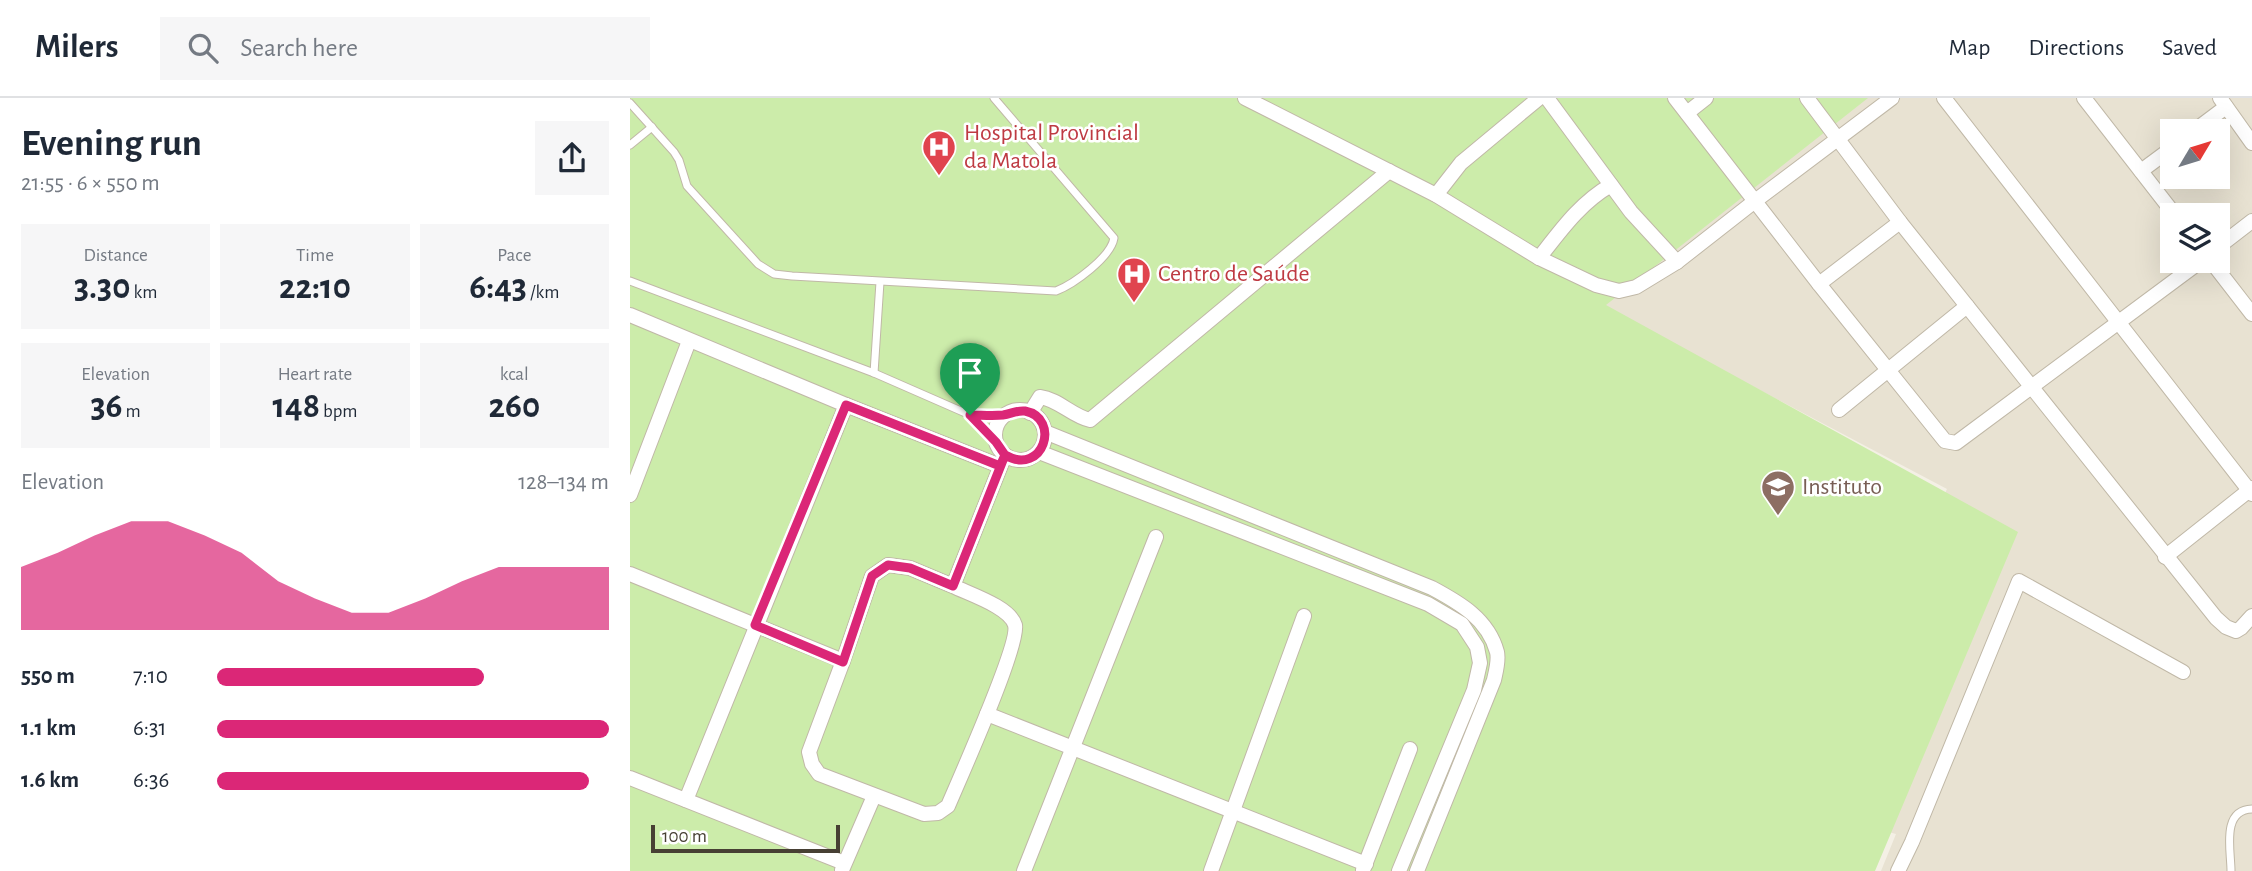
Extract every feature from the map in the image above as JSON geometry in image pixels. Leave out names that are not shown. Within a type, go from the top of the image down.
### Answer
[{"type":"street","points":[[1245,98],[1436,195],[1539,258],[1596,285],[1619,292],[1636,287],[1677,262],[1892,98]]},
{"type":"street","points":[[1436,195],[1461,163],[1539,98]]},
{"type":"street","points":[[1547,98],[1631,212],[1677,262]]},
{"type":"street","points":[[1675,98],[1819,284],[1945,441],[1952,444],[2184,273]]},
{"type":"street","points":[[1687,113],[1706,98]]},
{"type":"street","points":[[1807,98],[1900,222],[2165,557],[2226,627],[2236,631],[2252,616]]},
{"type":"street","points":[[1944,98],[2116,322],[2251,491],[2165,557]]},
{"type":"street","points":[[2084,98],[2166,203]]},
{"type":"street","points":[[2206,119],[2224,101],[2252,143]]},
{"type":"street","points":[[2141,171],[2160,157]]},
{"type":"street","points":[[1030,413],[1040,397],[1076,417],[1090,420],[1389,171]]},
{"type":"street","points":[[1539,258],[1574,213],[1593,195],[1611,185]]},
{"type":"street","points":[[2230,238],[2252,221]]},
{"type":"street","points":[[1819,284],[1900,222]]},
{"type":"street","points":[[2220,273],[2252,314]]},
{"type":"street","points":[[1839,410],[1967,306]]},
{"type":"street","points":[[630,315],[846,405],[1003,461],[1033,457],[1039,452],[1043,446],[1045,432],[1037,417],[1022,411],[1006,415],[997,427],[996,442],[1003,461],[953,586]]},
{"type":"street","points":[[630,495],[689,341]]},
{"type":"street","points":[[686,800],[846,405]]},
{"type":"street","points":[[1045,432],[1432,588],[1468,608],[1481,623],[1498,654],[1494,680],[1417,871]]},
{"type":"street","points":[[1039,452],[1428,604],[1462,624],[1477,646],[1480,663],[1477,676],[1399,871]]},
{"type":"street","points":[[1024,871],[1156,537]]},
{"type":"street","points":[[888,565],[910,568],[1006,611],[1015,625],[1014,639],[987,714],[948,806],[937,813],[924,814],[820,774],[812,764],[809,752],[843,662],[872,576],[888,565]]},
{"type":"street","points":[[630,574],[843,662]]},
{"type":"street","points":[[1898,871],[2019,581],[2183,672]]},
{"type":"street","points":[[1211,871],[1304,616]]},
{"type":"street","points":[[987,714],[1364,867],[1410,749]]},
{"type":"street","points":[[630,778],[843,867],[874,796]]},
{"type":"lane","points":[[630,103],[679,160],[687,186],[767,271],[792,276],[880,282],[1056,290],[1078,279],[1111,248],[1114,237],[994,98]]},
{"type":"lane","points":[[630,145],[652,127]]},
{"type":"lane","points":[[630,281],[874,373],[970,415],[996,442]]},
{"type":"lane","points":[[874,373],[880,282]]},
{"type":"lane","points":[[970,415],[1006,415]]},
{"type":"lane","points":[[2231,871],[2230,827],[2233,817],[2238,812],[2252,809]]},
{"type":"shaded area","points":[[1207,98],[2252,98],[2252,871],[1881,871],[1896,834],[1792,807],[1947,489]]},
{"type":"green space","points":[[630,98],[1868,98],[1606,305],[2018,532],[1875,871],[630,871]]},
{"type":"place","name":"Hospital Provincial da Matola","points":[[939,177]]},
{"type":"place","name":"Centro de Saúde","points":[[1134,304]]},
{"type":"place","name":"Instituto","points":[[1778,517]]},
{"type":"route","points":[[970,415],[1005,455],[1000,466],[846,405],[755,625],[843,662],[872,576],[888,565],[910,568],[953,586],[1005,455],[1019,460],[1033,457],[1039,452],[1045,439],[1042,424],[1030,413],[1014,411],[1006,415],[970,415]]}]
